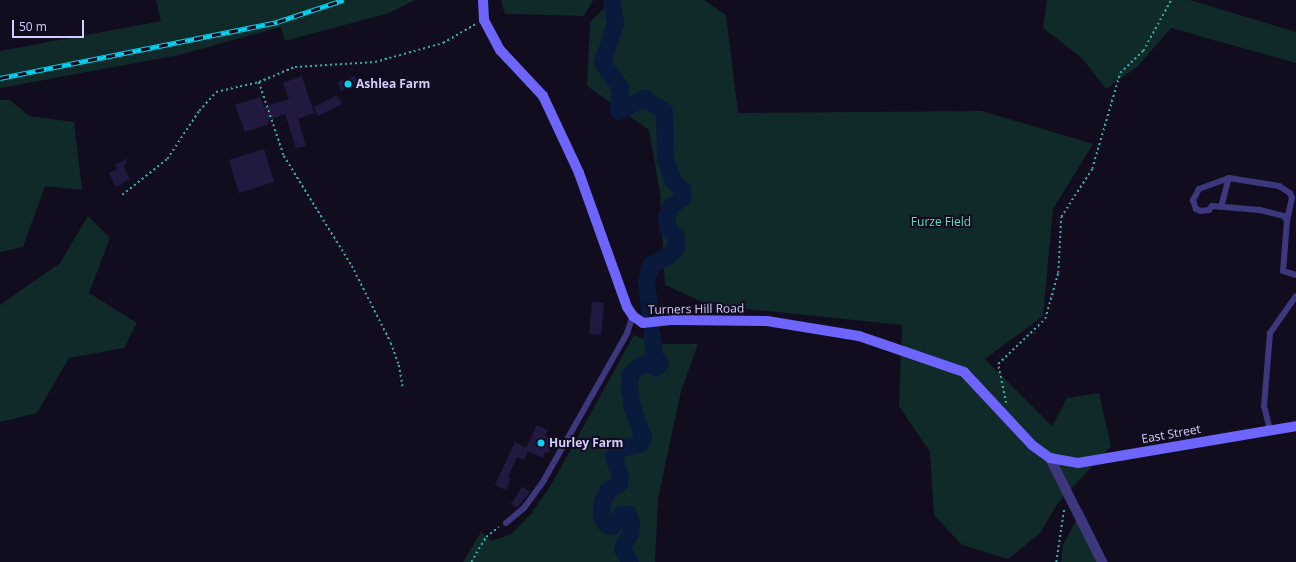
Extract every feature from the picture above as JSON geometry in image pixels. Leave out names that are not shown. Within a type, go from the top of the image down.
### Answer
[{"type":"main road","name":"Turners Hill Road","points":[[483,0],[484,20],[500,50],[543,96],[579,173],[627,307],[633,316],[643,323],[673,320],[767,321],[859,336],[964,372],[1004,413],[1032,445],[1050,458]]},
{"type":"main road","name":"East Street","points":[[1050,458],[1078,463],[1296,426]]},
{"type":"street","points":[[1050,458],[1072,498],[1102,562]]},
{"type":"lane","points":[[1221,207],[1229,178]]},
{"type":"lane","points":[[1287,221],[1284,216],[1260,210],[1212,206],[1209,210],[1201,211],[1196,209],[1193,200],[1199,189],[1229,178],[1285,188],[1292,198],[1287,221],[1283,271],[1296,275]]},
{"type":"lane","points":[[1270,430],[1264,406],[1270,333],[1296,296]]},
{"type":"lane","points":[[506,522],[524,508],[544,480],[627,332],[633,316]]},
{"type":"path","points":[[1004,413],[1007,410],[998,364],[1045,319],[1058,273],[1062,217],[1092,168],[1120,73],[1143,51],[1171,0]]},
{"type":"path","points":[[122,195],[168,159],[199,111],[216,92],[259,82],[295,67],[344,65],[390,58],[443,43],[484,20]]},
{"type":"path","points":[[259,82],[284,156],[352,266],[391,343],[399,365],[403,388]]},
{"type":"path","points":[[1056,562],[1065,504],[1067,499],[1072,498]]},
{"type":"path","points":[[470,562],[486,537],[506,522]]},
{"type":"green space","points":[[156,0],[415,0],[389,13],[285,41],[281,27],[179,55],[0,88],[0,51],[161,21]]},
{"type":"green space","points":[[501,0],[593,0],[584,16],[505,14]]},
{"type":"green space","name":"Furze Field","points":[[613,0],[704,0],[726,15],[738,113],[982,111],[1093,144],[1053,209],[1043,316],[985,359],[1052,426],[1067,398],[1099,393],[1111,446],[1058,503],[1040,533],[1008,559],[962,545],[934,515],[930,452],[899,406],[902,325],[709,305],[665,285],[660,193],[649,130],[587,86],[590,22]]},
{"type":"green space","points":[[1047,0],[1190,0],[1296,32],[1296,63],[1171,28],[1137,67],[1106,89],[1082,58],[1043,28]]},
{"type":"green space","points":[[0,100],[10,100],[29,116],[74,122],[82,190],[45,186],[23,247],[0,252]]},
{"type":"green space","points":[[88,216],[110,238],[89,293],[137,323],[124,348],[69,358],[37,413],[0,422],[0,305],[60,263]]},
{"type":"green space","points":[[634,335],[656,344],[698,344],[681,391],[658,499],[655,562],[463,562],[481,532],[492,541],[511,534],[531,514],[551,485]]},
{"type":"green space","points":[[1082,509],[1108,562],[1061,562],[1063,545]]},
{"type":"building","points":[[302,76],[314,113],[298,119],[306,146],[296,148],[285,114],[268,120],[269,124],[245,132],[235,105],[260,97],[264,107],[289,99],[283,83]]},
{"type":"building","name":"Ashlea Farm","points":[[355,76],[358,85],[341,91],[338,82]]},
{"type":"building","points":[[337,95],[342,104],[318,116],[314,107]]},
{"type":"building","points":[[264,149],[274,182],[239,193],[229,160]]},
{"type":"building","points":[[127,159],[124,167],[130,179],[116,187],[109,173],[117,169],[115,165]]},
{"type":"building","points":[[592,302],[604,303],[601,335],[589,334]]},
{"type":"building","points":[[537,425],[548,430],[545,436],[554,440],[548,453],[545,452],[543,458],[528,451],[524,460],[517,457],[508,477],[511,478],[506,490],[495,485],[515,442],[526,448]]},
{"type":"building","points":[[522,487],[530,492],[517,508],[511,504]]},
{"type":"waterway","points":[[611,0],[615,23],[602,62],[620,88],[618,111],[644,98],[664,111],[665,160],[673,181],[682,189],[682,198],[670,206],[666,216],[667,227],[676,237],[676,247],[668,256],[651,264],[646,279],[650,315]]},
{"type":"waterway","points":[[630,562],[622,548],[630,533],[631,523],[628,514],[621,514],[612,526],[606,524],[601,516],[602,502],[607,491],[619,483],[620,476],[613,456],[618,449],[640,443],[643,438],[632,407],[629,387],[630,374],[637,367],[645,363],[656,367],[660,362],[654,355],[651,332]]},
{"type":"railway","points":[[0,78],[277,22],[343,0]]},
{"type":"place","name":"Ashlea Farm","points":[[348,84]]},
{"type":"place","name":"Hurley Farm","points":[[541,443]]}]
